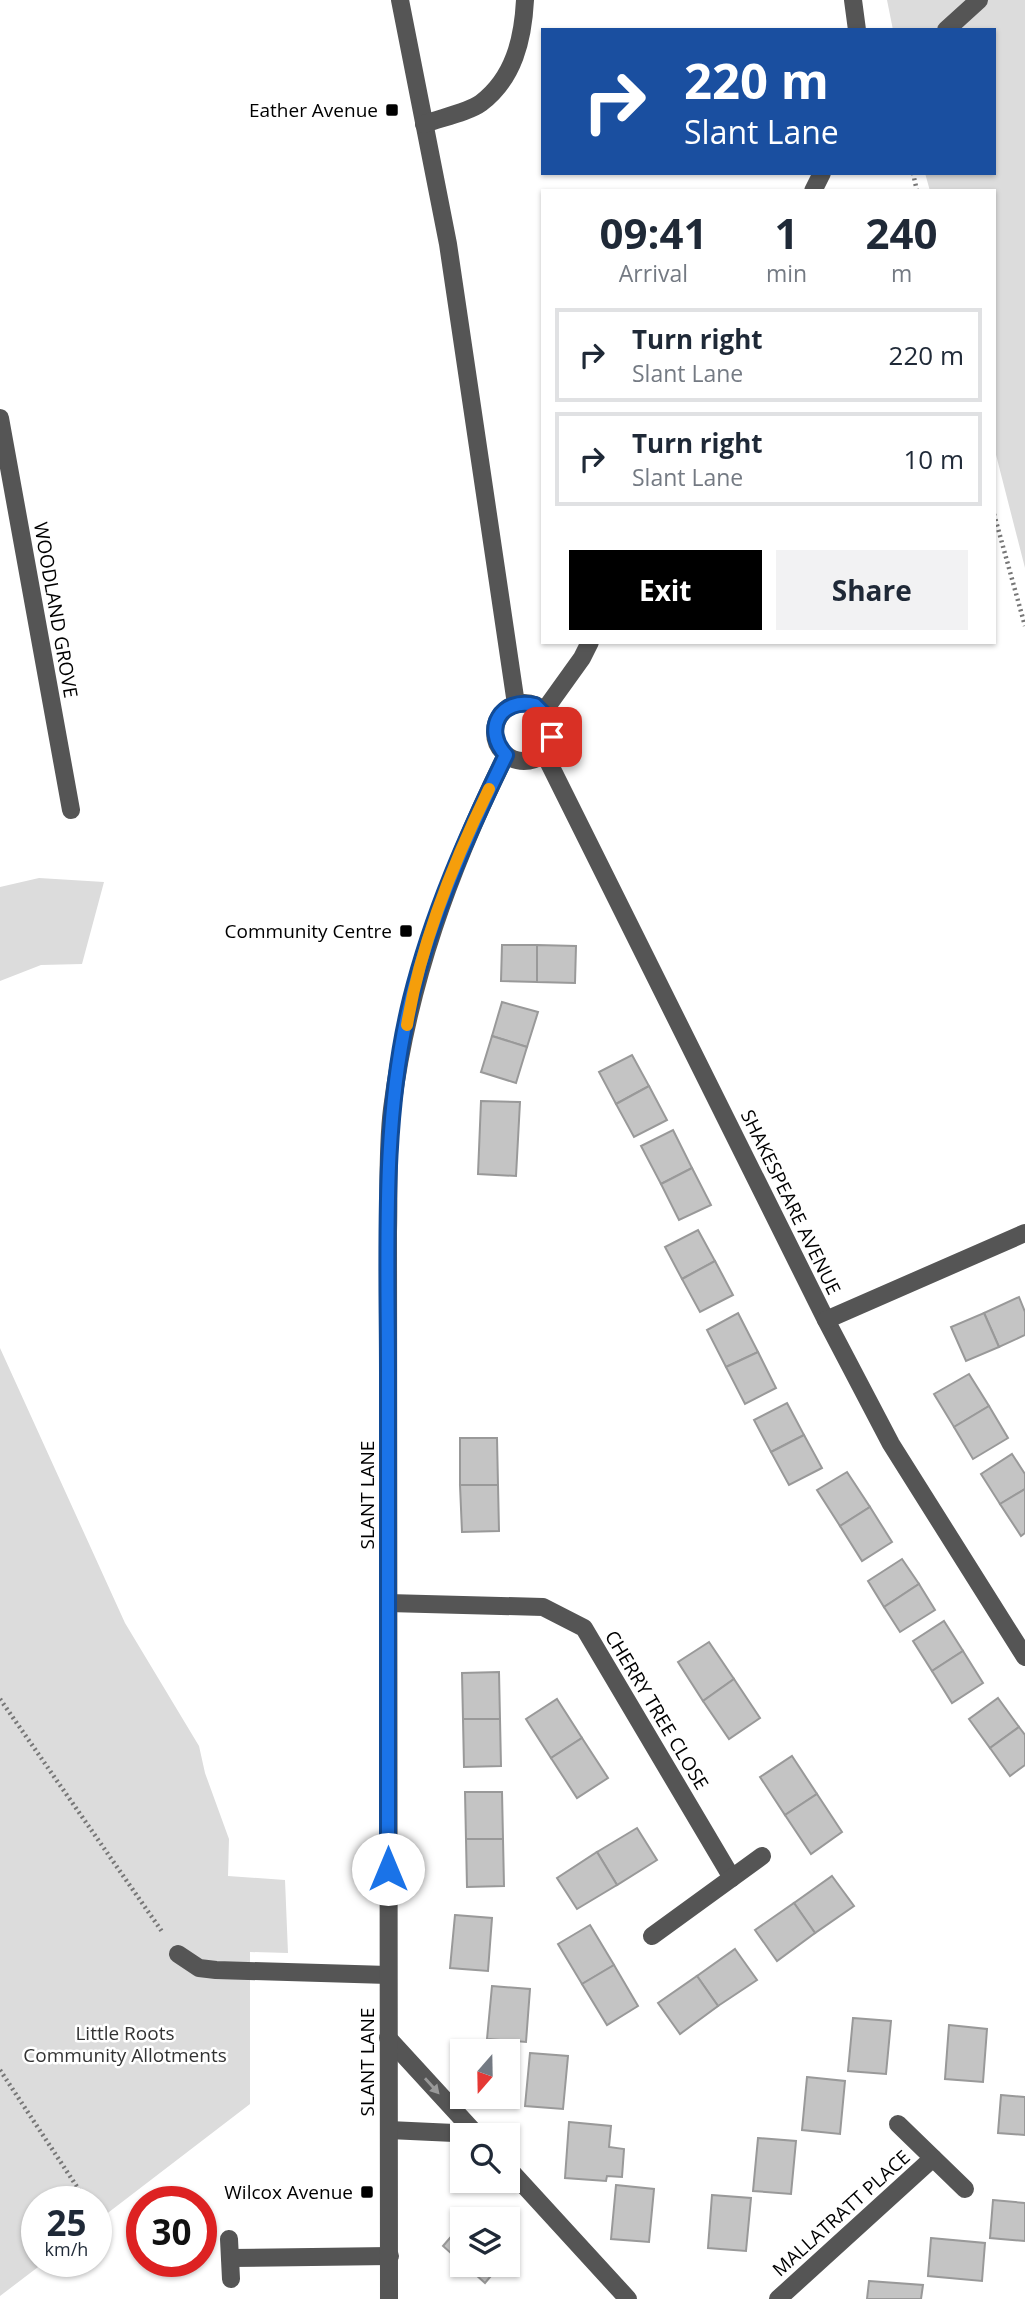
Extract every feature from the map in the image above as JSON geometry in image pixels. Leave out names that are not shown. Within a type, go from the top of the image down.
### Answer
[{"type":"street","points":[[400,0],[448,243],[516,704]]},
{"type":"street","points":[[424,124],[480,104],[512,69],[523,25],[525,0]]},
{"type":"street","points":[[853,0],[857,28]]},
{"type":"street","points":[[948,28],[979,0]]},
{"type":"street","name":"WOODLAND GROVE","points":[[0,418],[71,810]]},
{"type":"street","points":[[544,711],[589,644]]},
{"type":"street","points":[[516,704],[535,705],[544,711],[552,728],[550,743],[544,753],[526,761],[506,755],[496,739],[495,729],[503,711],[516,704]]},
{"type":"street","name":"SHAKESPEARE AVENUE","points":[[544,753],[826,1320],[891,1444],[1025,1657]]},
{"type":"street","name":"SLANT LANE","points":[[389,2299],[388,1232],[392,1111],[411,999],[427,949],[473,822],[506,755]]},
{"type":"street","points":[[826,1320],[1025,1233]]},
{"type":"street","name":"CHERRY TREE CLOSE","points":[[388,1604],[543,1607],[584,1628],[732,1878]]},
{"type":"street","points":[[652,1936],[762,1856]]},
{"type":"street","points":[[178,1954],[200,1968],[216,1970],[388,1975]]},
{"type":"street","points":[[388,2038],[466,2123]]},
{"type":"street","name":"MALLATRATT PLACE","points":[[898,2124],[965,2189]]},
{"type":"street","points":[[389,2130],[450,2133]]},
{"type":"street","name":"MALLATRATT PLACE","points":[[778,2299],[933,2158]]},
{"type":"street","points":[[520,2181],[628,2299]]},
{"type":"street","points":[[229,2239],[231,2280]]},
{"type":"street","points":[[230,2258],[390,2256]]},
{"type":"path","points":[[996,521],[1025,626]]},
{"type":"path","points":[[0,1699],[178,1954]]},
{"type":"path","points":[[0,2070],[76,2186]]},
{"type":"green space","points":[[887,0],[1025,0],[1025,568],[996,455],[996,189],[929,189],[926,175],[996,175],[996,28],[893,28]]},
{"type":"green space","points":[[39,878],[104,882],[82,964],[41,965],[0,981],[0,887]]},
{"type":"green space","name":"Little Roots Community Allotments","points":[[0,1348],[125,1623],[199,1746],[205,1773],[229,1839],[228,1876],[285,1880],[288,1953],[250,1952],[250,2104],[143,2186],[126,2186],[126,2199],[112,2210],[112,2186],[21,2186],[21,2277],[25,2277],[0,2296]]},
{"type":"building","points":[[502,945],[537,945],[537,982],[501,981]]},
{"type":"building","points":[[537,945],[576,946],[575,983],[537,982]]},
{"type":"building","points":[[502,1002],[538,1012],[527,1047],[492,1036]]},
{"type":"building","points":[[492,1036],[527,1047],[516,1083],[481,1072]]},
{"type":"building","points":[[632,1055],[649,1086],[616,1104],[599,1072]]},
{"type":"building","points":[[649,1086],[667,1120],[634,1137],[616,1104]]},
{"type":"building","points":[[481,1101],[520,1102],[516,1176],[478,1174]]},
{"type":"building","points":[[673,1130],[692,1168],[661,1184],[641,1146]]},
{"type":"building","points":[[692,1168],[711,1205],[679,1220],[661,1184]]},
{"type":"building","points":[[698,1230],[715,1261],[682,1279],[665,1247]]},
{"type":"building","points":[[715,1261],[733,1295],[700,1312],[682,1279]]},
{"type":"building","points":[[1019,1297],[1025,1312],[1025,1335],[999,1347],[984,1313]]},
{"type":"building","points":[[738,1313],[758,1352],[726,1367],[707,1330]]},
{"type":"building","points":[[984,1313],[999,1347],[966,1361],[951,1327]]},
{"type":"building","points":[[758,1352],[776,1388],[745,1404],[726,1367]]},
{"type":"building","points":[[969,1374],[989,1406],[954,1427],[934,1394]]},
{"type":"building","points":[[787,1403],[804,1435],[771,1452],[754,1420]]},
{"type":"building","points":[[989,1406],[1008,1438],[973,1459],[954,1427]]},
{"type":"building","points":[[804,1435],[822,1468],[789,1485],[771,1452]]},
{"type":"building","points":[[460,1438],[497,1438],[498,1485],[460,1485]]},
{"type":"building","points":[[1012,1454],[1025,1474],[1025,1489],[1000,1504],[981,1474]]},
{"type":"building","points":[[847,1472],[870,1507],[840,1526],[817,1490]]},
{"type":"building","points":[[460,1485],[498,1485],[499,1531],[462,1532]]},
{"type":"building","points":[[1025,1489],[1025,1533],[1021,1536],[1000,1504]]},
{"type":"building","points":[[870,1507],[892,1542],[862,1561],[840,1526]]},
{"type":"building","points":[[902,1559],[919,1584],[884,1607],[868,1581]]},
{"type":"building","points":[[919,1584],[935,1610],[900,1632],[884,1607]]},
{"type":"building","points":[[944,1621],[963,1651],[932,1671],[913,1641]]},
{"type":"building","points":[[709,1642],[734,1679],[703,1701],[678,1662]]},
{"type":"building","points":[[963,1651],[983,1683],[952,1703],[932,1671]]},
{"type":"building","points":[[499,1672],[500,1719],[463,1719],[462,1673]]},
{"type":"building","points":[[734,1679],[760,1718],[729,1739],[703,1701]]},
{"type":"building","points":[[998,1698],[1019,1727],[990,1748],[969,1719]]},
{"type":"building","points":[[557,1699],[582,1738],[551,1758],[526,1719]]},
{"type":"building","points":[[463,1719],[500,1719],[501,1766],[464,1767]]},
{"type":"building","points":[[1019,1727],[1025,1735],[1025,1765],[1010,1776],[990,1748]]},
{"type":"building","points":[[582,1738],[608,1778],[577,1798],[551,1758]]},
{"type":"building","points":[[792,1756],[817,1794],[785,1815],[760,1777]]},
{"type":"building","points":[[465,1792],[502,1792],[503,1839],[466,1839]]},
{"type":"building","points":[[817,1794],[842,1832],[811,1854],[785,1815]]},
{"type":"building","points":[[637,1828],[657,1860],[617,1885],[597,1852]]},
{"type":"building","points":[[466,1839],[503,1839],[504,1886],[467,1887]]},
{"type":"building","points":[[597,1852],[617,1885],[577,1909],[557,1878]]},
{"type":"building","points":[[832,1876],[854,1906],[815,1933],[794,1903]]},
{"type":"building","points":[[794,1903],[815,1933],[777,1961],[755,1930]]},
{"type":"building","points":[[455,1915],[492,1918],[488,1971],[450,1968]]},
{"type":"building","points":[[590,1925],[614,1965],[582,1984],[558,1944]]},
{"type":"building","points":[[735,1949],[757,1980],[718,2006],[697,1976]]},
{"type":"building","points":[[614,1965],[638,2006],[607,2025],[582,1984]]},
{"type":"building","points":[[697,1976],[718,2006],[680,2034],[658,2003]]},
{"type":"building","points":[[492,1986],[530,1989],[526,2042],[520,2042],[520,2039],[487,2039]]},
{"type":"building","points":[[853,2018],[891,2021],[886,2074],[848,2071]]},
{"type":"building","points":[[949,2025],[987,2029],[983,2082],[945,2079]]},
{"type":"building","points":[[530,2053],[568,2056],[563,2109],[525,2106]]},
{"type":"building","points":[[807,2077],[845,2081],[840,2134],[802,2130]]},
{"type":"building","points":[[1001,2095],[1025,2097],[1025,2135],[998,2133]]},
{"type":"building","points":[[569,2122],[611,2126],[609,2147],[624,2149],[622,2177],[607,2176],[606,2181],[565,2178]]},
{"type":"building","points":[[758,2138],[796,2141],[791,2194],[753,2191]]},
{"type":"building","points":[[616,2185],[654,2189],[649,2242],[611,2239]]},
{"type":"building","points":[[712,2195],[751,2198],[746,2251],[708,2248]]},
{"type":"building","points":[[993,2200],[1025,2203],[1025,2241],[990,2238]]},
{"type":"building","points":[[450,2238],[450,2252],[443,2246]]},
{"type":"building","points":[[931,2238],[985,2243],[982,2281],[928,2276]]},
{"type":"building","points":[[478,2277],[490,2277],[485,2283]]},
{"type":"building","points":[[869,2281],[923,2285],[921,2299],[867,2299]]},
{"type":"slow traffic","points":[[407,1025],[411,999],[443,899],[489,789]]},
{"type":"place","name":"Eather Avenue","points":[[392,110]]},
{"type":"place","name":"Community Centre","points":[[406,931]]},
{"type":"place","name":"Wilcox Avenue","points":[[367,2192]]},
{"type":"route","points":[[388,1869],[388,1232],[392,1111],[411,999],[443,899],[473,822],[506,755],[499,748],[496,739],[498,719],[503,711],[516,704],[535,705],[544,711],[550,720],[552,737]]}]
